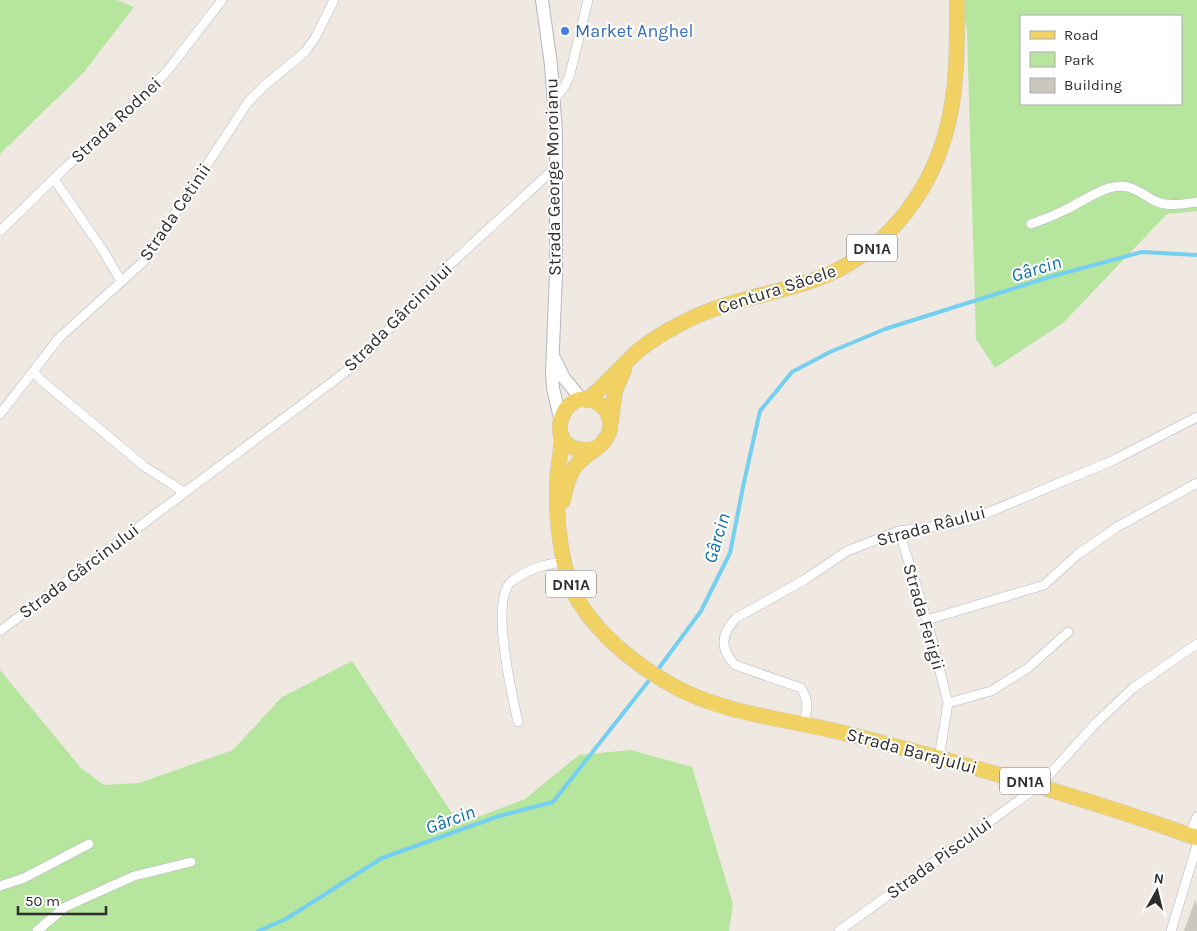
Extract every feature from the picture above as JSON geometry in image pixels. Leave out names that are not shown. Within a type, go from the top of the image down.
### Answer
[{"type":"main road","name":"Strada George Moroianu","points":[[542,0],[554,98],[556,274],[553,388],[560,418]]},
{"type":"main road","name":"Centura Săcele","points":[[585,400],[654,340],[686,320],[726,305],[797,286],[836,272],[869,251],[895,226],[907,211],[926,180],[941,149],[948,127],[955,72],[957,0]]},
{"type":"main road","name":"Strada George Moroianu","points":[[553,355],[564,378],[585,400]]},
{"type":"main road","name":"Centura Săcele","points":[[610,426],[616,391],[629,360]]},
{"type":"main road","name":"DN1A","points":[[564,561],[558,519],[557,486],[562,436],[559,428],[560,418],[565,409],[573,403],[585,400]]},
{"type":"main road","points":[[585,400],[595,402],[606,411],[610,426]]},
{"type":"main road","name":"DN1A","points":[[558,519],[572,473],[582,460],[603,443],[610,426]]},
{"type":"main road","points":[[562,436],[568,444],[576,449],[584,451],[596,449]]},
{"type":"main road","name":"Strada Barajului","points":[[564,561],[578,601],[592,620],[609,638],[634,659],[682,690],[724,706],[803,723],[1040,785],[1194,839]]},
{"type":"street","name":"Strada Rodnei","points":[[0,231],[152,87],[168,70],[222,0]]},
{"type":"street","name":"Strada Cetinii","points":[[0,414],[59,338],[144,261],[248,102],[265,85],[305,52],[334,0]]},
{"type":"street","points":[[554,98],[566,86],[588,0]]},
{"type":"street","name":"Strada Gârcinului","points":[[0,631],[348,370],[364,356],[445,269],[556,167]]},
{"type":"street","points":[[54,179],[102,249],[121,281]]},
{"type":"street","points":[[1031,224],[1064,211],[1107,189],[1119,186],[1138,191],[1166,204],[1179,205],[1197,202]]},
{"type":"street","points":[[33,371],[145,467],[183,492]]},
{"type":"street","name":"Strada Râului","points":[[803,723],[808,708],[806,697],[801,688],[735,665],[728,658],[724,648],[724,640],[730,625],[736,618],[804,580],[847,551],[899,531],[954,524],[970,520],[1114,460],[1197,417]]},
{"type":"street","points":[[927,620],[1044,585],[1077,555],[1117,527],[1197,482]]},
{"type":"street","name":"Strada Ferigii","points":[[899,531],[927,620],[948,703],[940,758]]},
{"type":"street","points":[[518,722],[506,669],[503,597],[510,583],[535,567],[564,561]]},
{"type":"street","points":[[948,703],[991,691],[1028,668],[1068,632]]},
{"type":"street","name":"Strada Piscului","points":[[839,931],[1040,785],[1095,724],[1132,688],[1197,644]]},
{"type":"street","points":[[1171,931],[1194,839],[1197,817]]},
{"type":"street","points":[[0,886],[24,878],[89,844]]},
{"type":"street","points":[[37,931],[65,907],[134,876],[191,862]]},
{"type":"green space","points":[[0,0],[117,0],[134,7],[84,72],[0,154]]},
{"type":"green space","points":[[962,0],[1197,0],[1197,211],[1167,214],[1063,323],[995,368],[976,339],[967,32]]},
{"type":"green space","points":[[352,661],[459,824],[525,799],[579,755],[631,750],[692,767],[733,904],[729,931],[0,931],[0,670],[81,768],[104,785],[139,783],[233,750],[282,697]]},
{"type":"building","points":[[1196,898],[1197,931],[1184,931]]},
{"type":"waterway","name":"Gârcin","points":[[656,672],[701,611],[730,553],[760,411],[792,372],[830,352],[885,329],[1053,276],[1142,252],[1197,255]]},
{"type":"waterway","name":"Gârcin","points":[[258,931],[286,919],[382,858],[499,816],[553,802],[651,678]]},
{"type":"place","name":"Market Anghel","points":[[565,31]]}]
